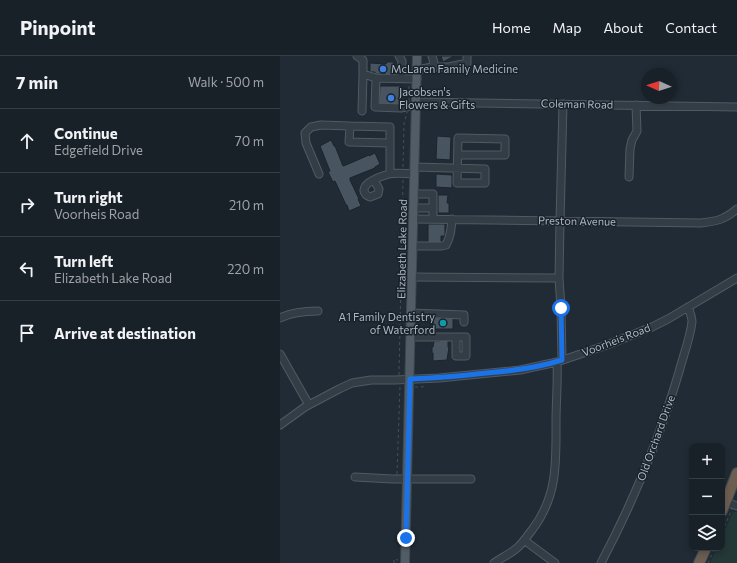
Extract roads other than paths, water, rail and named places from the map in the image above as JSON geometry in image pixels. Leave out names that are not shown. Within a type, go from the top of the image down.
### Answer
[{"type":"highway","points":[[730,506],[737,473]]},
{"type":"highway","points":[[699,563],[705,551]]},
{"type":"main road","name":"Elizabeth Lake Road","points":[[405,563],[414,208],[413,105],[409,79],[417,70],[417,56]]},
{"type":"street","points":[[357,56],[363,61],[362,111]]},
{"type":"street","points":[[363,74],[376,78],[409,79],[399,56]]},
{"type":"street","points":[[432,56],[434,63],[432,67]]},
{"type":"street","points":[[417,70],[432,67],[449,67],[466,63],[467,56]]},
{"type":"street","name":"Coleman Road","points":[[376,78],[375,107],[401,108],[413,105],[563,104],[737,107]]},
{"type":"street","points":[[494,563],[516,548],[524,540],[541,516],[554,482],[561,308],[559,278],[563,104]]},
{"type":"street","points":[[629,177],[630,149],[632,140],[637,131],[636,105]]},
{"type":"street","points":[[319,174],[306,143],[305,133],[311,127],[321,124],[390,127],[390,174]]},
{"type":"street","points":[[350,126],[349,142],[390,143]]},
{"type":"street","points":[[458,155],[485,155],[505,155],[505,139],[458,138],[457,182],[471,183],[485,183],[485,155]]},
{"type":"street","points":[[374,180],[390,174],[403,174],[414,171],[457,168],[485,169]]},
{"type":"street","points":[[414,194],[433,194],[433,219]]},
{"type":"street","points":[[414,208],[433,208]]},
{"type":"street","name":"Preston Avenue","points":[[413,218],[701,223],[718,221],[730,216],[737,209]]},
{"type":"street","points":[[413,246],[446,245],[451,233],[452,219]]},
{"type":"street","points":[[412,277],[559,278]]},
{"type":"street","name":"Voorheis Road","points":[[280,425],[309,405],[352,383],[370,380],[462,376],[520,370],[559,361],[629,337],[652,327],[737,278]]},
{"type":"street","name":"Old Orchard Drive","points":[[601,563],[632,501],[670,400],[690,333],[692,316],[688,307]]},
{"type":"street","points":[[280,318],[302,311],[318,311]]},
{"type":"street","points":[[411,313],[464,315],[464,322]]},
{"type":"street","points":[[411,337],[456,337]]},
{"type":"street","points":[[280,354],[309,405]]},
{"type":"street","points":[[355,477],[397,479],[470,479]]},
{"type":"street","points":[[524,540],[555,563]]},
{"type":"place","name":"McLaren Family Medicine","points":[[383,69]]},
{"type":"place","name":"Jacobsen's Flowers & Gifts","points":[[391,98]]},
{"type":"place","name":"A1 Family Dentistry of Waterford","points":[[443,323]]}]
